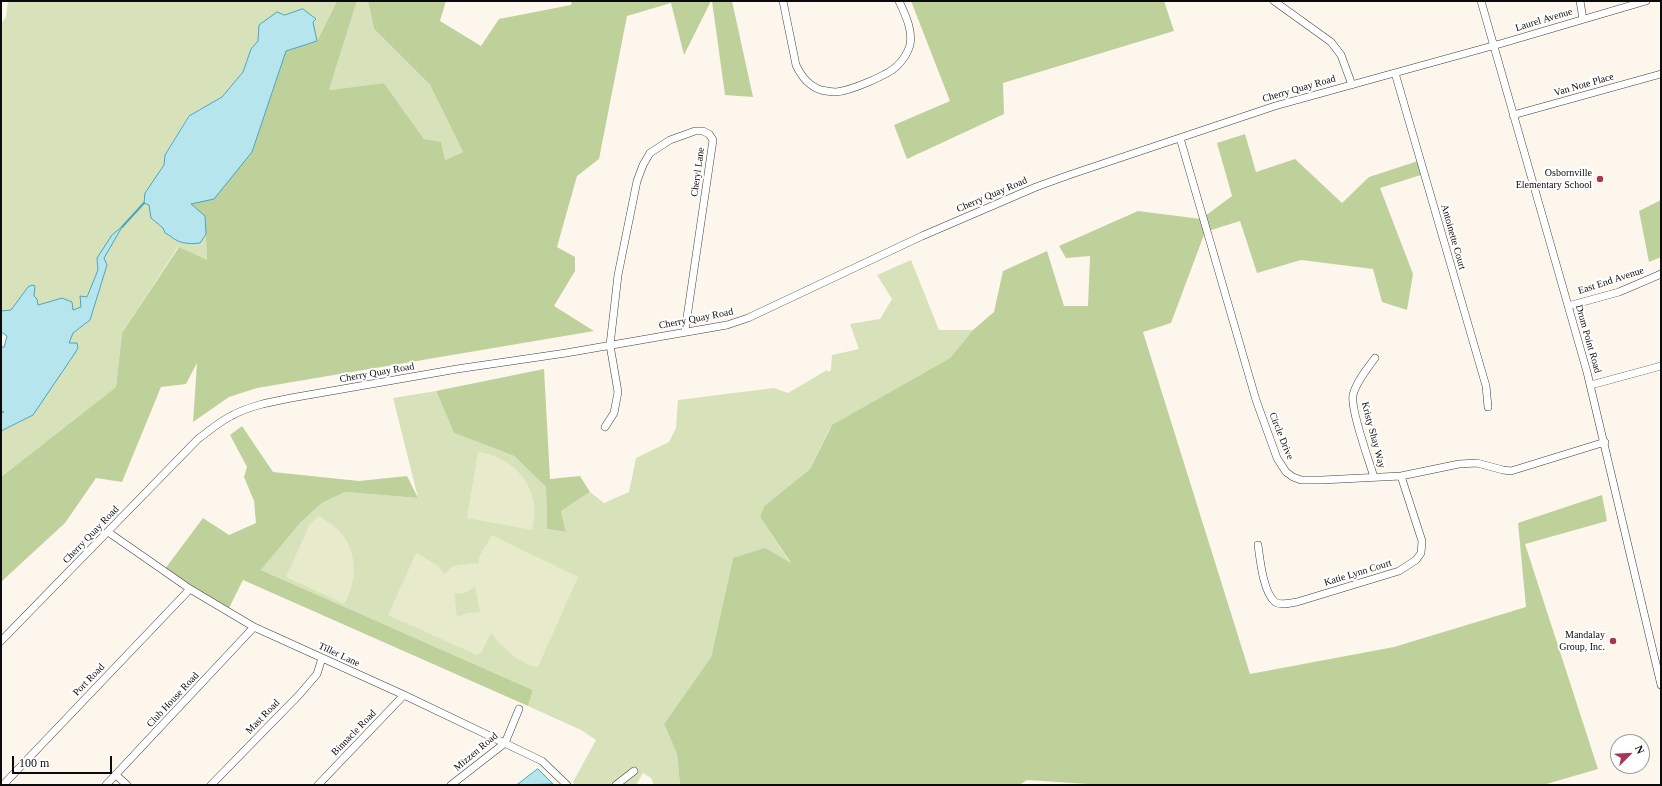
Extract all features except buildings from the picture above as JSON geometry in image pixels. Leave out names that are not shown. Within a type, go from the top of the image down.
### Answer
[{"type":"street","points":[[783,1],[796,65],[800,72],[814,87],[835,92],[846,90],[887,73],[897,66],[904,58],[910,45],[910,32],[899,1]]},
{"type":"street","points":[[1274,1],[1331,42],[1337,48],[1352,85]]},
{"type":"street","name":"Drum Point Road","points":[[1481,1],[1605,442],[1661,685]]},
{"type":"street","points":[[1580,1],[1583,19]]},
{"type":"street","name":"Laurel Avenue","points":[[1493,45],[1646,1]]},
{"type":"street","name":"Cherry Quay Road","points":[[1,641],[198,440],[219,423],[243,410],[264,403],[290,398],[610,345],[726,324],[748,318],[922,236],[1036,187],[1274,106],[1493,45]]},
{"type":"street","name":"Antoinette Court","points":[[1395,73],[1484,379],[1488,406]]},
{"type":"street","name":"Van Note Place","points":[[1513,115],[1661,74]]},
{"type":"street","name":"Cheryl Lane","points":[[610,345],[618,275],[626,231],[637,181],[643,165],[650,153],[670,140],[695,131],[703,131],[709,134],[713,140],[684,331]]},
{"type":"street","name":"Circle Drive","points":[[1180,138],[1256,400],[1277,458],[1286,472],[1301,480],[1401,476],[1476,462],[1511,471],[1605,442]]},
{"type":"street","name":"East End Avenue","points":[[1568,306],[1619,292],[1661,274]]},
{"type":"street","points":[[606,427],[614,413],[618,392],[610,345]]},
{"type":"street","name":"Kristy Shay Way","points":[[1374,477],[1355,412],[1353,396],[1360,379],[1375,358]]},
{"type":"street","points":[[1590,386],[1661,366]]},
{"type":"street","name":"Katie Lynn Court","points":[[1258,545],[1262,572],[1270,594],[1275,601],[1280,604],[1296,602],[1399,571],[1416,560],[1421,553],[1422,541],[1401,476]]},
{"type":"street","name":"Tiller Lane","points":[[108,532],[190,589],[254,628],[404,695],[542,761],[567,785]]},
{"type":"street","name":"Port Road","points":[[3,785],[190,589]]},
{"type":"street","name":"Club House Road","points":[[106,785],[254,628]]},
{"type":"street","name":"Mast Road","points":[[211,785],[304,690],[317,674],[322,658]]},
{"type":"street","name":"Binnacle Road","points":[[318,785],[404,695]]},
{"type":"street","name":"Mizzen Road","points":[[451,785],[505,743],[519,709]]},
{"type":"street","points":[[616,785],[634,771]]},
{"type":"street","points":[[116,775],[127,785]]},
{"type":"green space","points":[[8,1],[337,1],[317,41],[313,22],[316,20],[303,9],[284,15],[277,12],[259,25],[258,41],[251,49],[243,72],[222,97],[188,116],[165,155],[164,165],[145,193],[151,218],[163,228],[165,233],[171,235],[176,240],[200,243],[206,234],[207,261],[178,247],[122,333],[116,387],[1,477],[1,431],[33,415],[73,333],[90,320],[107,265],[97,258],[98,270],[87,297],[81,296],[81,307],[73,310],[62,298],[38,305],[34,296],[34,291],[28,287],[11,310],[1,311],[1,24],[6,17]]},
{"type":"green space","points":[[337,1],[357,1],[329,90],[384,83],[424,139],[441,142],[445,160],[463,152],[430,85],[374,29],[368,1],[446,1],[440,21],[481,46],[499,19],[571,5],[572,1],[711,1],[684,55],[671,3],[627,16],[599,159],[577,176],[557,247],[575,257],[575,271],[554,306],[594,331],[257,388],[229,397],[193,422],[197,363],[186,384],[161,387],[122,482],[96,478],[65,523],[1,582],[1,477],[116,387],[122,333],[179,247],[207,260],[205,216],[190,204],[252,152],[286,51],[317,41]]},
{"type":"green space","points":[[357,1],[368,1],[374,29],[430,85],[463,152],[445,160],[424,139],[384,83],[329,90]]},
{"type":"green space","points":[[712,1],[732,1],[753,97],[725,95]]},
{"type":"green space","points":[[911,1],[1164,1],[1174,31],[1003,83],[1004,114],[907,159],[894,125],[950,101]]},
{"type":"green space","points":[[1245,134],[1256,172],[1295,159],[1342,203],[1369,177],[1421,160],[1424,174],[1380,188],[1413,274],[1407,310],[1382,302],[1373,269],[1301,260],[1257,273],[1240,221],[1205,232],[1171,323],[1143,332],[1250,674],[1394,647],[1526,607],[1518,523],[1602,495],[1607,521],[1525,544],[1598,769],[1543,785],[1103,785],[1027,780],[1019,785],[680,785],[677,754],[664,724],[711,657],[733,558],[765,548],[791,563],[760,517],[764,506],[810,469],[832,425],[950,358],[973,330],[994,312],[1003,271],[1047,251],[1064,306],[1088,306],[1090,256],[1066,258],[1059,246],[1138,211],[1201,219],[1232,196],[1217,143]]},
{"type":"green space","points":[[1661,200],[1661,257],[1649,262],[1639,211]]},
{"type":"green space","points":[[911,260],[939,330],[973,330],[950,358],[843,419],[830,428],[810,469],[764,506],[760,517],[791,564],[733,558],[711,657],[664,724],[677,754],[680,785],[654,785],[651,778],[643,773],[636,785],[574,785],[573,782],[596,740],[581,730],[528,706],[533,690],[261,570],[301,522],[322,503],[345,492],[418,498],[393,398],[436,391],[454,433],[514,456],[546,487],[547,529],[566,532],[561,511],[590,492],[604,503],[629,492],[636,458],[669,442],[676,428],[678,400],[774,388],[788,393],[827,370],[828,372],[831,370],[832,355],[859,349],[850,324],[880,319],[892,299],[877,275]]},
{"type":"green space","points":[[544,369],[550,479],[580,476],[590,492],[561,511],[566,532],[547,529],[546,487],[514,456],[454,433],[436,391]]},
{"type":"green space","points":[[242,426],[273,472],[359,481],[407,476],[418,498],[345,492],[322,503],[301,522],[261,570],[533,690],[528,706],[243,580],[226,614],[162,573],[203,518],[229,535],[256,523],[254,501],[244,477],[247,467],[230,435]]},
{"type":"green space","points":[[478,452],[492,455],[504,461],[515,469],[524,479],[534,502],[532,530],[467,518]]},
{"type":"green space","points":[[319,516],[339,530],[347,541],[353,558],[353,577],[344,604],[286,577],[310,524]]},
{"type":"green space","points":[[492,535],[578,577],[538,667],[524,663],[518,659],[491,633],[481,653],[477,655],[388,615],[416,553],[437,565],[445,574],[452,566],[476,563],[477,566],[480,555]],"holes":[[[475,586],[480,612],[468,613],[457,617],[454,593],[460,594]]]},
{"type":"water","points":[[303,9],[316,19],[313,22],[317,41],[286,51],[252,152],[214,199],[191,204],[205,216],[206,234],[200,243],[194,244],[176,240],[165,233],[163,228],[151,218],[149,205],[144,203],[145,193],[164,165],[165,155],[189,116],[222,97],[243,72],[251,49],[258,41],[259,25],[277,12],[284,15]]},
{"type":"water","points":[[122,227],[104,258],[107,265],[90,320],[73,333],[69,343],[77,343],[78,348],[33,415],[1,431],[1,414],[4,412],[1,411],[1,347],[4,347],[7,336],[1,332],[1,311],[11,310],[28,287],[32,285],[35,286],[34,296],[37,299],[38,305],[62,298],[72,302],[73,310],[81,307],[80,296],[87,297],[98,270],[97,258],[112,235]]},
{"type":"water","points":[[538,769],[553,784],[517,785]]},
{"type":"waterway","points":[[122,227],[144,203]]},
{"type":"place","name":"Osbornville Elementary School","points":[[1600,179]]},
{"type":"place","name":"Mandalay Group, Inc.","points":[[1613,641]]}]
